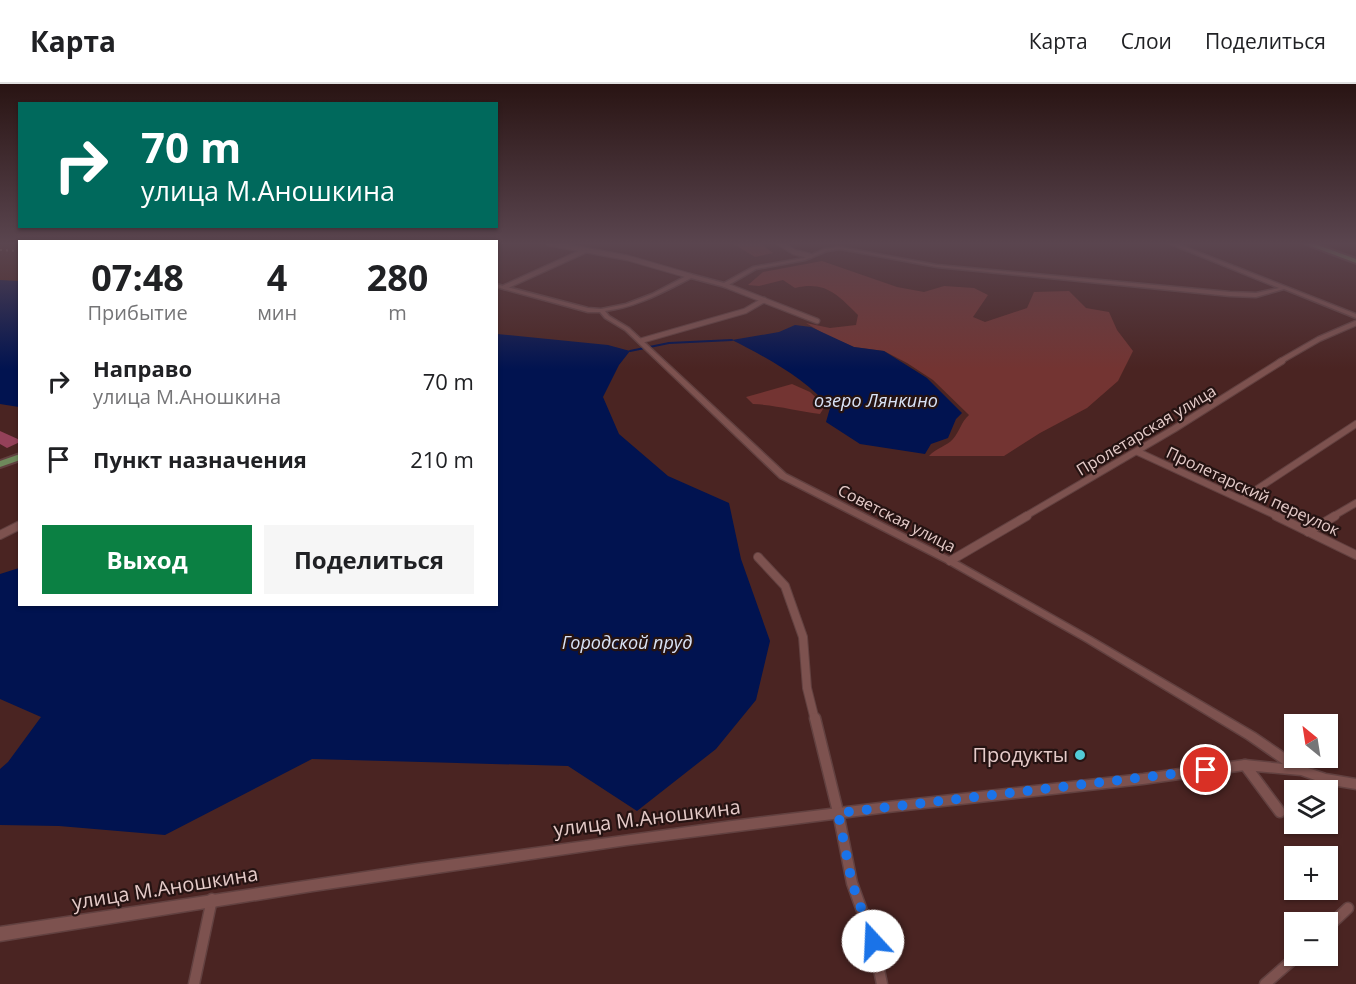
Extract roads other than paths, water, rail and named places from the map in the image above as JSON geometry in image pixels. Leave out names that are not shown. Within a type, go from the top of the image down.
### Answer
[{"type":"main road","points":[[0,464],[18,458]]},
{"type":"street","points":[[504,287],[508,285]]},
{"type":"street","points":[[603,312],[658,293],[673,285]]},
{"type":"street","points":[[726,285],[817,321]]},
{"type":"street","points":[[1137,285],[1243,295],[1283,288]]},
{"type":"street","points":[[1275,285],[1356,318]]},
{"type":"street","name":"Советская улица","points":[[498,286],[603,312],[606,317],[627,329],[783,476],[950,561],[1088,639],[1251,736],[1301,770]]},
{"type":"street","points":[[644,346],[745,311],[764,300]]},
{"type":"street","name":"Пролетарская улица","points":[[950,561],[1138,452],[1356,318]]},
{"type":"street","points":[[1242,499],[1356,424]]},
{"type":"street","name":"Пролетарский переулок","points":[[1138,452],[1242,499],[1356,555]]},
{"type":"street","points":[[1308,532],[1356,503]]},
{"type":"street","points":[[0,535],[18,526]]},
{"type":"street","points":[[758,557],[786,586],[803,637],[807,688],[838,813],[852,883],[873,941],[882,984]]},
{"type":"street","points":[[1245,765],[1280,812]]},
{"type":"street","name":"улица М.Аношкина","points":[[0,934],[212,899],[498,857],[838,813],[1245,765],[1301,770]]},
{"type":"street","points":[[1301,770],[1326,779],[1356,784]]},
{"type":"street","points":[[194,984],[212,899]]},
{"type":"street","points":[[1338,918],[1348,908]]},
{"type":"street","points":[[1265,984],[1286,966]]},
{"type":"water","points":[[0,285],[18,285],[18,407],[0,404]]},
{"type":"water","name":"озеро Лянкино","points":[[795,325],[811,327],[854,347],[884,351],[927,378],[962,413],[956,419],[948,438],[931,444],[925,454],[860,444],[826,422],[830,408],[798,378],[732,340],[779,332]]},
{"type":"water","name":"Городской пруд","points":[[498,334],[608,345],[630,351],[619,365],[603,397],[619,434],[668,476],[729,503],[741,559],[770,641],[756,700],[716,749],[637,811],[568,766],[312,759],[165,835],[59,826],[0,825],[0,769],[8,762],[41,717],[0,699],[0,574],[18,568],[18,606],[498,606]]},
{"type":"waterway","points":[[630,351],[669,343],[732,340]]},
{"type":"place","name":"Продукты","points":[[1080,755]]}]
